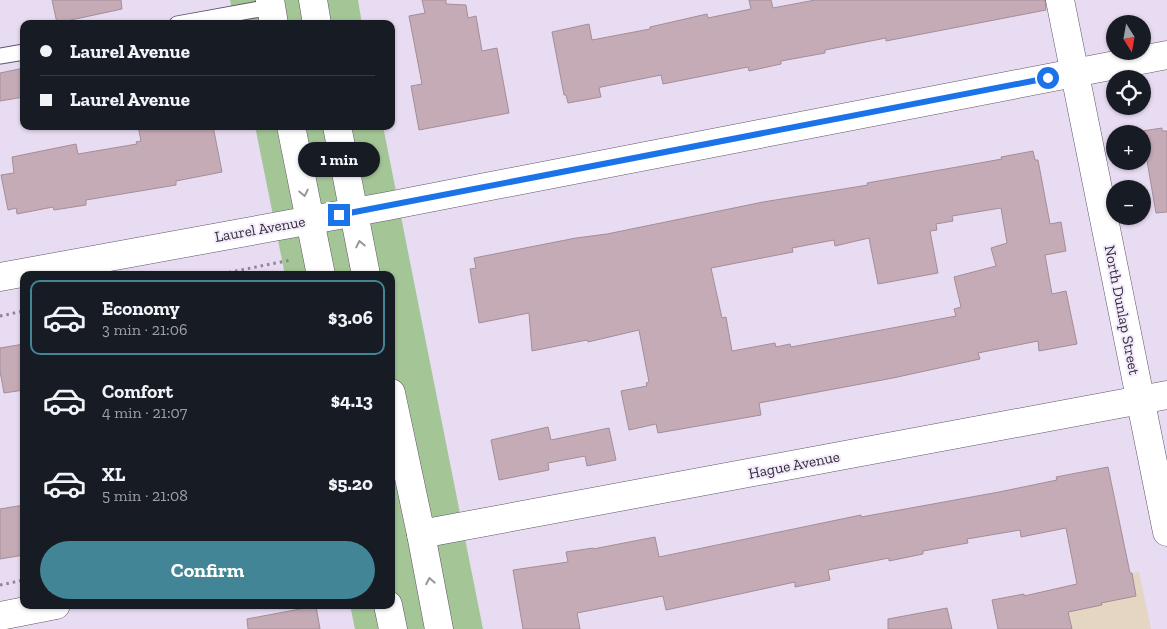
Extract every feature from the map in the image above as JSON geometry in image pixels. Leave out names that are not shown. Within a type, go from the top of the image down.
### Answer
[{"type":"street","points":[[312,0],[316,20]]},
{"type":"street","name":"North Dunlap Street","points":[[1060,0],[1167,532]]},
{"type":"street","name":"Laurel Avenue","points":[[37,271],[353,213],[1167,55]]},
{"type":"street","points":[[292,130],[320,271]]},
{"type":"street","points":[[338,130],[365,271]]},
{"type":"street","name":"Laurel Avenue","points":[[0,278],[20,274]]},
{"type":"street","name":"Hague Avenue","points":[[421,534],[1167,395]]},
{"type":"street","points":[[395,412],[439,629]]},
{"type":"street","points":[[0,616],[36,609]]},
{"type":"street","points":[[389,609],[393,629]]},
{"type":"lane","points":[[204,20],[271,10]]},
{"type":"lane","points":[[0,56],[20,53]]},
{"type":"path","points":[[238,271],[286,262],[297,258]]},
{"type":"path","points":[[0,316],[20,312]]},
{"type":"path","points":[[0,585],[20,581]]},
{"type":"shaded area","points":[[1139,572],[1151,629],[1039,629],[1032,594]]},
{"type":"green space","points":[[230,0],[358,0],[361,20],[234,20]]},
{"type":"green space","points":[[256,130],[384,130],[483,629],[355,629],[351,609],[395,609],[395,271],[284,271]]},
{"type":"building","points":[[52,0],[121,0],[122,9],[71,20],[56,20]]},
{"type":"building","points":[[422,0],[446,0],[446,4],[466,5],[468,18],[476,16],[482,51],[497,48],[509,113],[419,130],[411,86],[422,84],[409,16],[425,13]]},
{"type":"building","points":[[749,0],[771,0],[773,8],[815,0],[1045,0],[1046,10],[886,41],[886,38],[825,50],[825,53],[781,61],[781,64],[749,71],[748,67],[663,84],[661,75],[601,87],[599,88],[601,97],[568,103],[566,95],[564,95],[552,32],[589,24],[592,40],[650,29],[650,27],[707,14],[708,18],[751,9]]},
{"type":"building","points":[[20,69],[20,98],[0,101],[0,73]]},
{"type":"building","points":[[1162,128],[1162,131],[1167,131],[1167,212],[1156,213],[1149,170],[1151,170],[1151,130]]},
{"type":"building","points":[[139,130],[214,130],[222,172],[176,181],[176,185],[86,200],[86,205],[54,210],[53,207],[17,214],[16,208],[8,210],[1,175],[14,173],[12,157],[76,144],[78,154],[137,144],[136,142],[141,141]]},
{"type":"building","points":[[1033,151],[1035,160],[1038,160],[1050,224],[1061,222],[1066,251],[1045,255],[1052,294],[1066,291],[1077,344],[1039,351],[1038,341],[978,353],[980,359],[893,378],[759,403],[761,415],[658,433],[656,424],[629,430],[621,391],[647,386],[646,383],[649,382],[639,330],[588,342],[587,340],[532,351],[529,313],[479,323],[470,269],[476,268],[474,258],[576,238],[607,234],[763,202],[868,185],[867,183],[1002,159],[1001,157]],"holes":[[[1001,208],[1007,243],[991,248],[996,266],[954,277],[961,307],[954,309],[956,316],[791,347],[790,344],[776,347],[775,343],[732,351],[726,317],[722,318],[711,268],[793,252],[792,248],[834,240],[835,246],[869,238],[878,284],[938,273],[930,231],[937,230],[936,224],[953,221],[952,216]]]},
{"type":"building","points":[[20,345],[20,391],[4,393],[0,371],[0,348]]},
{"type":"building","points":[[548,427],[551,440],[609,428],[616,460],[587,466],[585,456],[548,463],[549,470],[499,480],[491,440]]},
{"type":"building","points":[[1108,467],[1136,596],[1068,612],[1072,629],[998,629],[992,600],[1024,594],[1024,596],[1077,584],[1066,528],[1021,537],[1020,530],[967,539],[968,543],[923,551],[923,554],[889,561],[889,558],[828,570],[830,580],[795,587],[795,582],[666,610],[663,596],[577,613],[580,629],[523,629],[513,570],[568,562],[566,552],[593,549],[655,537],[659,557],[861,515],[861,517],[999,492],[1057,480],[1056,477]]},
{"type":"building","points":[[20,506],[20,556],[0,559],[0,509]]},
{"type":"building","points":[[947,608],[952,629],[888,629],[888,619]]},
{"type":"building","points":[[300,609],[317,609],[320,629],[248,629],[247,619]]},
{"type":"route","points":[[339,215],[1048,78]]}]
